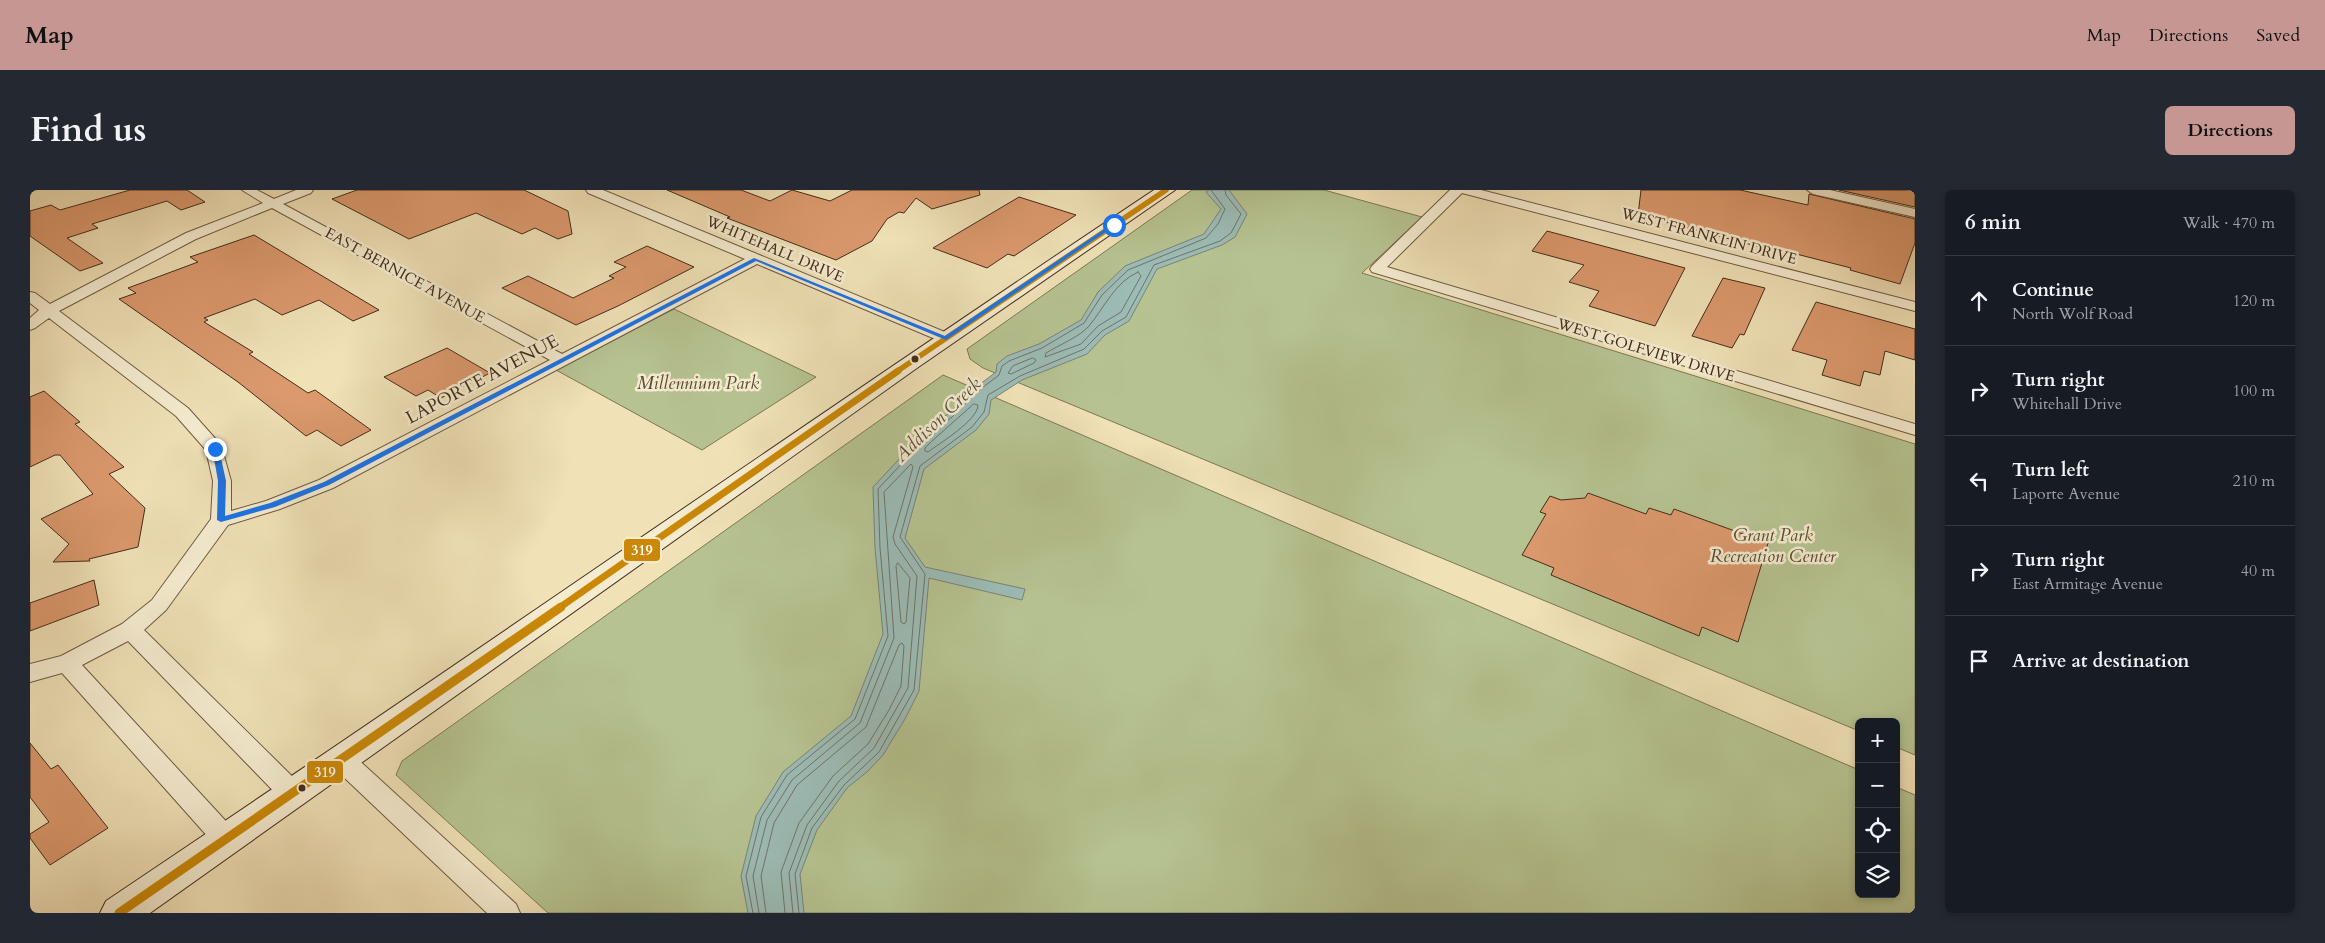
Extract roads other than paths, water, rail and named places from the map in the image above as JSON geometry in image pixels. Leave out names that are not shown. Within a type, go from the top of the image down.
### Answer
[{"type":"main road","points":[[119,913],[342,760],[946,338],[1166,190]]},
{"type":"street","name":"EAST BERNICE AVENUE","points":[[248,190],[561,360]]},
{"type":"street","points":[[30,325],[49,310],[191,236],[271,202],[307,190]]},
{"type":"street","name":"WHITEHALL DRIVE","points":[[592,190],[946,338]]},
{"type":"street","name":"WEST GOLFVIEW DRIVE","points":[[1457,190],[1377,270],[1915,430]]},
{"type":"street","name":"WEST FRANKLIN DRIVE","points":[[1466,190],[1915,307]]},
{"type":"street","points":[[1813,190],[1915,213]]},
{"type":"street","name":"LAPORTE AVENUE","points":[[221,520],[272,505],[326,484],[756,259]]},
{"type":"street","points":[[30,296],[182,412],[215,449],[222,481],[221,520],[159,605],[130,630],[67,663],[30,673]]},
{"type":"street","points":[[130,630],[293,794]]},
{"type":"street","points":[[67,663],[226,839]]},
{"type":"street","points":[[342,760],[506,913]]},
{"type":"water","points":[[1209,190],[1229,190],[1247,214],[1235,237],[1222,245],[1157,269],[1129,321],[1105,335],[1087,354],[1022,380],[991,400],[989,414],[976,430],[924,469],[905,538],[925,567],[1025,589],[1022,600],[929,578],[919,691],[905,719],[883,755],[868,771],[847,788],[817,830],[800,874],[804,913],[748,913],[741,876],[756,816],[783,772],[851,716],[883,634],[875,548],[873,487],[929,427],[948,414],[975,388],[996,372],[997,364],[1007,356],[1039,344],[1081,320],[1098,292],[1125,266],[1204,234],[1221,209],[1206,192]]},
{"type":"park label","name":"Millennium Park","points":[[698,383]]},
{"type":"park label","name":"Grant Park Recreation Center","points":[[1773,545]]},
{"type":"water label","name":"Addison Creek","points":[[937,419]]}]
